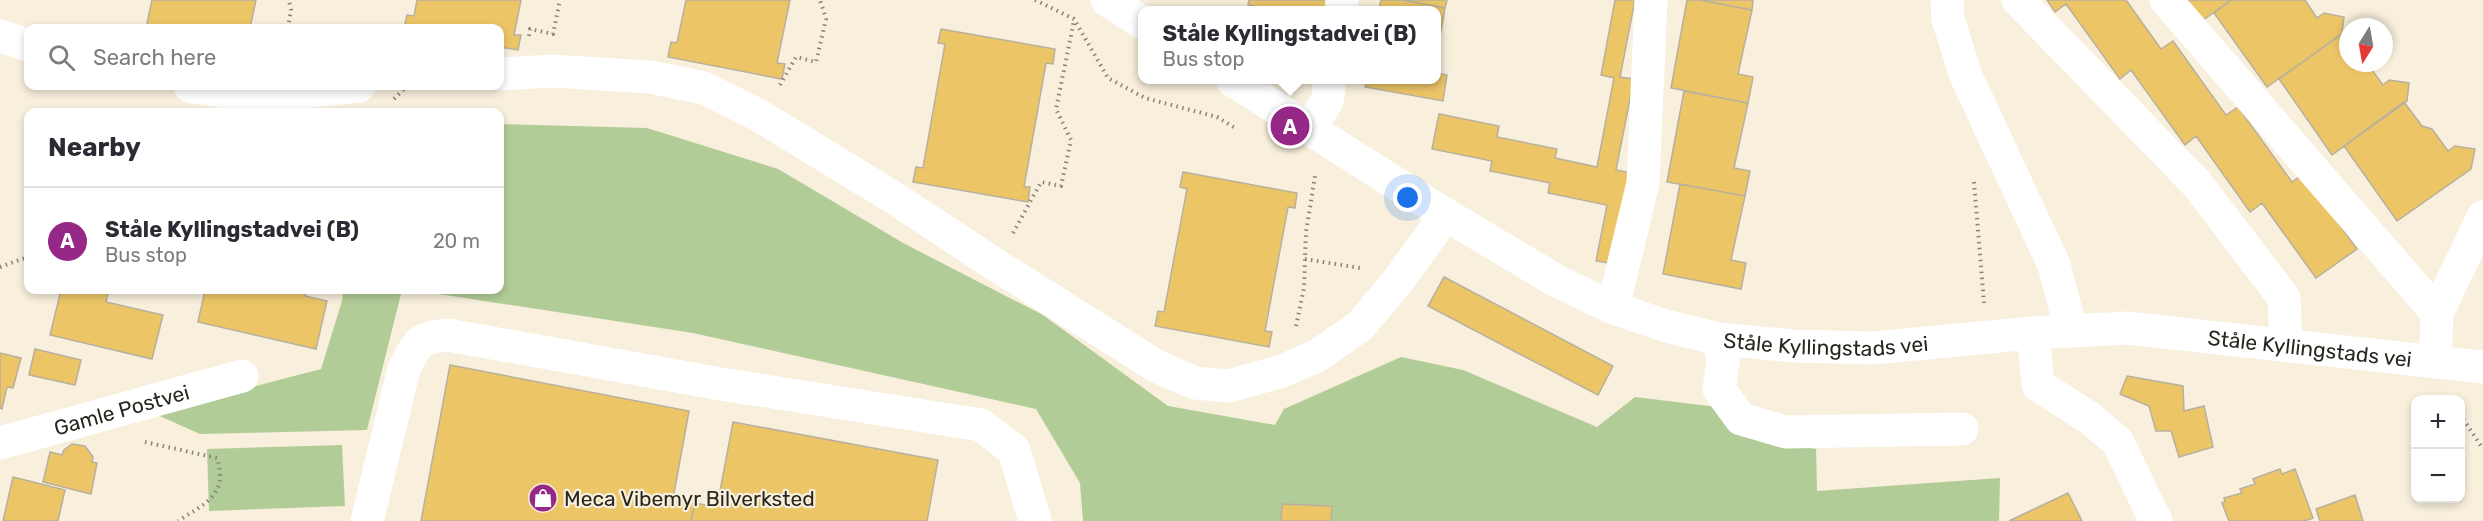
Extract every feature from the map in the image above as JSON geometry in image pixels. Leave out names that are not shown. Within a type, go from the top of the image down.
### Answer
[{"type":"street","points":[[1107,0],[1138,20]]},
{"type":"street","points":[[1613,308],[1643,183],[1651,0]]},
{"type":"street","points":[[1947,0],[1948,19],[1966,76],[2054,264],[2071,330]]},
{"type":"street","points":[[2018,0],[2197,184],[2284,298],[2286,346]]},
{"type":"street","points":[[2166,0],[2437,313]]},
{"type":"street","points":[[0,36],[24,44]]},
{"type":"street","points":[[504,74],[552,71],[650,77],[704,88],[780,128],[891,196],[996,266],[1156,366],[1195,383],[1229,386],[1282,371],[1317,356],[1360,326],[1397,282],[1434,231],[1443,213]]},
{"type":"street","name":"Ståle Kyllingstads vei","points":[[1238,84],[1443,213],[1555,280],[1613,308],[1666,326],[1719,339],[1793,346],[1873,348],[2071,330],[2127,328],[2483,367]]},
{"type":"street","points":[[1309,129],[1327,101],[1329,84]]},
{"type":"street","points":[[218,90],[252,95],[323,90]]},
{"type":"street","points":[[2435,362],[2437,313],[2483,217]]},
{"type":"street","points":[[2033,333],[2038,385],[2091,419],[2117,441],[2156,521]]},
{"type":"street","points":[[367,521],[404,369],[416,346],[427,337],[448,335],[738,387],[981,425],[1014,450],[1035,521]]},
{"type":"street","points":[[1719,339],[1723,361],[1719,389],[1741,419],[1786,432],[1962,429]]},
{"type":"street","name":"Gamle Postvei","points":[[0,443],[242,376]]},
{"type":"path","points":[[289,0],[291,10],[289,24]]},
{"type":"path","points":[[530,29],[553,34],[560,0]]},
{"type":"path","points":[[796,57],[816,62],[825,19],[820,0]]},
{"type":"path","points":[[1035,0],[1074,19],[1108,78],[1145,98],[1217,117],[1236,129]]},
{"type":"path","points":[[996,266],[1041,182],[1061,186],[1071,140],[1056,109],[1076,12]]},
{"type":"path","points":[[1294,335],[1304,288],[1306,232],[1317,165]]},
{"type":"path","points":[[1305,169],[1315,175]]},
{"type":"path","points":[[1974,179],[1985,313]]},
{"type":"path","points":[[0,267],[24,258]]},
{"type":"path","points":[[1305,259],[1380,272],[1397,282]]},
{"type":"path","points":[[100,416],[111,427],[128,438],[217,458],[221,469],[219,486],[211,500],[178,521]]},
{"type":"path","points":[[2465,422],[2483,449]]},
{"type":"green space","points":[[504,124],[647,128],[778,169],[905,244],[1043,315],[1168,406],[1275,425],[1284,409],[1401,357],[1463,370],[1597,427],[1635,397],[1717,407],[1745,436],[1816,449],[1817,491],[2000,478],[1999,521],[1083,521],[1080,483],[1036,409],[693,333],[439,294],[504,294]]},
{"type":"green space","points":[[343,294],[401,294],[367,430],[200,434],[153,413],[321,369]]},
{"type":"green space","points":[[342,445],[345,506],[209,511],[207,449]]},
{"type":"building","points":[[152,0],[256,0],[251,24],[147,24]]},
{"type":"building","points":[[417,0],[521,0],[514,35],[521,35],[518,50],[504,48],[504,24],[405,24],[407,15],[414,16]]},
{"type":"building","points":[[686,0],[790,0],[777,63],[785,64],[782,79],[668,57],[671,42],[677,43]]},
{"type":"building","points":[[1249,0],[1329,0],[1328,6],[1248,5]]},
{"type":"building","points":[[1381,0],[1402,0],[1434,6],[1380,6]]},
{"type":"building","points":[[1402,0],[1447,0],[1445,8]]},
{"type":"building","points":[[1615,0],[1635,0],[1620,77],[1634,79],[1616,170],[1632,173],[1614,264],[1596,261],[1607,205],[1548,193],[1550,183],[1490,171],[1492,161],[1432,149],[1439,114],[1499,126],[1497,137],[1557,149],[1555,158],[1597,167],[1614,78],[1601,75]]},
{"type":"building","points":[[1687,0],[1700,0],[1752,10],[1738,74],[1753,77],[1748,103],[1671,88]]},
{"type":"building","points":[[1700,0],[1753,0],[1752,10]]},
{"type":"building","points":[[2047,0],[2126,0],[2161,49],[2173,41],[2226,115],[2238,107],[2292,182],[2303,174],[2357,249],[2316,278],[2262,203],[2250,212],[2196,136],[2185,145],[2131,70],[2120,79],[2066,4],[2055,12]]},
{"type":"building","points":[[2187,0],[2231,0],[2202,21]]},
{"type":"building","points":[[2231,0],[2305,0],[2317,18],[2324,13],[2344,17],[2339,18],[2339,36],[2267,87],[2214,13]]},
{"type":"building","points":[[1441,7],[1445,8],[1441,30]]},
{"type":"building","points":[[941,29],[1055,49],[1053,64],[1046,63],[1024,187],[1030,187],[1028,202],[913,182],[916,167],[923,168],[945,44],[938,43]]},
{"type":"building","points":[[2339,36],[2339,72],[2374,72],[2383,85],[2389,80],[2409,83],[2407,101],[2332,155],[2279,79]]},
{"type":"building","points":[[1441,74],[1447,75],[1443,101],[1365,87],[1366,84],[1441,84]]},
{"type":"building","points":[[1684,91],[1748,103],[1734,168],[1750,171],[1745,196],[1667,182]]},
{"type":"building","points":[[2404,102],[2422,126],[2432,129],[2448,151],[2455,146],[2475,149],[2471,169],[2397,221],[2344,146]]},
{"type":"building","points":[[1183,172],[1297,193],[1295,208],[1288,207],[1265,331],[1272,332],[1269,347],[1155,326],[1158,311],[1164,312],[1187,189],[1180,187]]},
{"type":"building","points":[[1680,184],[1745,196],[1731,260],[1746,263],[1741,289],[1663,274]]},
{"type":"building","points":[[1444,277],[1613,366],[1598,395],[1428,306]]},
{"type":"building","points":[[60,294],[108,294],[106,302],[163,315],[152,359],[50,335]]},
{"type":"building","points":[[204,294],[306,294],[305,296],[327,301],[316,349],[198,322]]},
{"type":"building","points":[[35,349],[81,360],[75,385],[29,375]]},
{"type":"building","points":[[0,353],[21,358],[13,388],[7,387],[2,409],[0,408]]},
{"type":"building","points":[[450,365],[689,411],[673,499],[695,503],[691,521],[421,521]]},
{"type":"building","points":[[2127,376],[2183,386],[2184,411],[2204,406],[2213,447],[2179,457],[2171,431],[2156,431],[2149,406],[2120,394]]},
{"type":"building","points":[[733,422],[938,460],[927,521],[691,521],[695,503],[717,507]]},
{"type":"building","points":[[72,444],[85,446],[93,457],[92,462],[97,463],[91,494],[43,482],[50,452],[62,455],[64,450]]},
{"type":"building","points":[[2280,469],[2282,474],[2295,469],[2313,518],[2305,521],[2229,521],[2222,503],[2225,502],[2224,498],[2242,493],[2240,489],[2255,484],[2253,479]]},
{"type":"building","points":[[13,477],[65,490],[58,521],[3,521]]},
{"type":"building","points":[[2068,493],[2082,521],[2009,521]]},
{"type":"building","points":[[2355,495],[2363,521],[2320,521],[2316,509]]},
{"type":"building","points":[[1282,504],[1332,506],[1331,521],[1281,521]]},
{"type":"place","name":"Ståle Kyllingstadvei (B)","points":[[1290,126]]},
{"type":"place","name":"Meca Vibemyr Bilverksted","points":[[543,498]]}]
